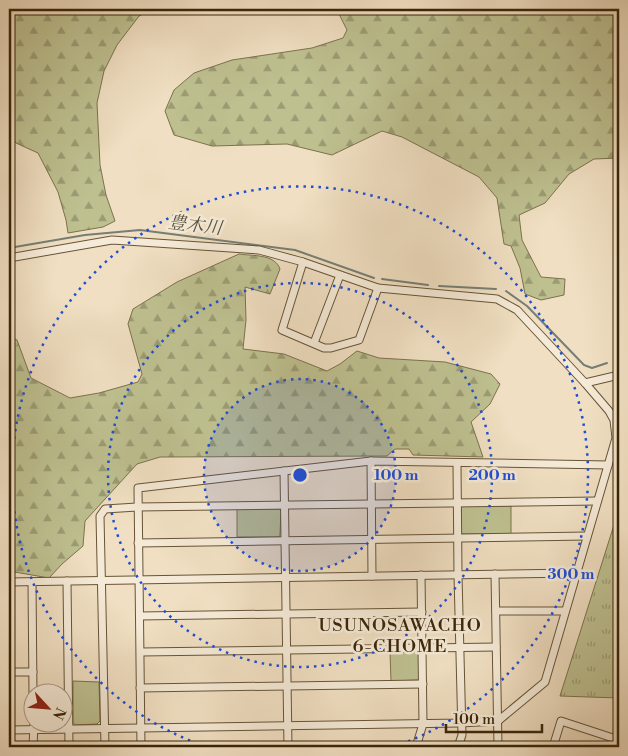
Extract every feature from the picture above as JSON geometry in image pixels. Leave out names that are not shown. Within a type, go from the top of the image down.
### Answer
[{"type":"street","points":[[9,258],[112,240],[259,250],[303,262],[378,288],[497,299],[517,310],[585,383],[614,420],[616,438],[545,682],[498,721],[423,724],[72,729]]},
{"type":"street","points":[[303,262],[282,330],[324,348],[331,348],[359,340],[378,288]]},
{"type":"street","points":[[314,343],[340,275]]},
{"type":"street","points":[[585,383],[619,375]]},
{"type":"street","points":[[141,747],[138,488],[371,461],[608,465]]},
{"type":"street","points":[[371,461],[372,576]]},
{"type":"street","points":[[457,463],[460,723],[462,735],[458,747]]},
{"type":"street","points":[[284,471],[288,747]]},
{"type":"street","points":[[105,747],[100,516],[105,509],[597,501]]},
{"type":"street","points":[[138,543],[587,536]]},
{"type":"street","points":[[9,582],[576,573]]},
{"type":"street","points":[[495,574],[498,747]]},
{"type":"street","points":[[416,747],[423,724],[421,575]]},
{"type":"street","points":[[67,581],[68,684]]},
{"type":"street","points":[[32,582],[33,684]]},
{"type":"street","points":[[496,611],[565,611]]},
{"type":"street","points":[[140,616],[422,612]]},
{"type":"street","points":[[140,652],[496,647]]},
{"type":"street","points":[[9,672],[33,672]]},
{"type":"street","points":[[140,688],[423,684]]},
{"type":"street","points":[[553,747],[561,721],[619,740]]},
{"type":"street","points":[[9,730],[22,728]]},
{"type":"street","points":[[34,734],[34,747]]},
{"type":"street","points":[[69,734],[69,747]]},
{"type":"green space","points":[[9,9],[153,9],[139,16],[117,45],[104,71],[97,103],[100,165],[106,195],[115,221],[103,227],[68,233],[58,192],[38,153],[16,143],[9,132]]},
{"type":"green space","points":[[334,9],[619,9],[619,158],[594,159],[569,174],[545,203],[519,215],[522,240],[541,277],[565,279],[564,295],[541,300],[525,294],[520,268],[511,246],[504,244],[497,198],[479,177],[402,137],[382,131],[332,155],[287,144],[212,146],[174,135],[165,111],[174,90],[194,73],[232,60],[312,48],[343,38],[347,30],[338,12]]},
{"type":"green space","points":[[239,254],[269,258],[280,269],[270,294],[245,287],[246,320],[243,349],[284,354],[327,371],[357,351],[379,358],[445,362],[491,374],[500,384],[490,404],[471,422],[483,457],[413,455],[409,449],[395,449],[387,456],[160,457],[137,464],[85,521],[83,546],[49,578],[9,571],[9,336],[17,340],[31,378],[70,398],[99,393],[138,382],[142,374],[128,324],[133,309],[177,282]]},
{"type":"green space","points":[[461,506],[511,506],[511,534],[461,534]]},
{"type":"green space","points":[[237,509],[281,510],[279,537],[237,537]]},
{"type":"green space","points":[[619,509],[619,698],[560,696]]},
{"type":"green space","points":[[418,651],[420,653],[421,677],[418,680],[391,681],[390,652]]},
{"type":"green space","points":[[73,681],[99,682],[100,721],[97,724],[75,725],[73,722]]},
{"type":"waterway","name":"豊木川","points":[[9,248],[85,235],[140,230],[295,250],[374,278]]},
{"type":"waterway","name":"豊木川","points":[[382,279],[428,285]]},
{"type":"waterway","name":"豊木川","points":[[439,286],[496,289]]},
{"type":"waterway","name":"豊木川","points":[[506,291],[527,306],[584,365],[592,368],[607,363]]},
{"type":"district","name":"USUNOSAWACHO 6-CHOME","points":[[400,635]]}]
